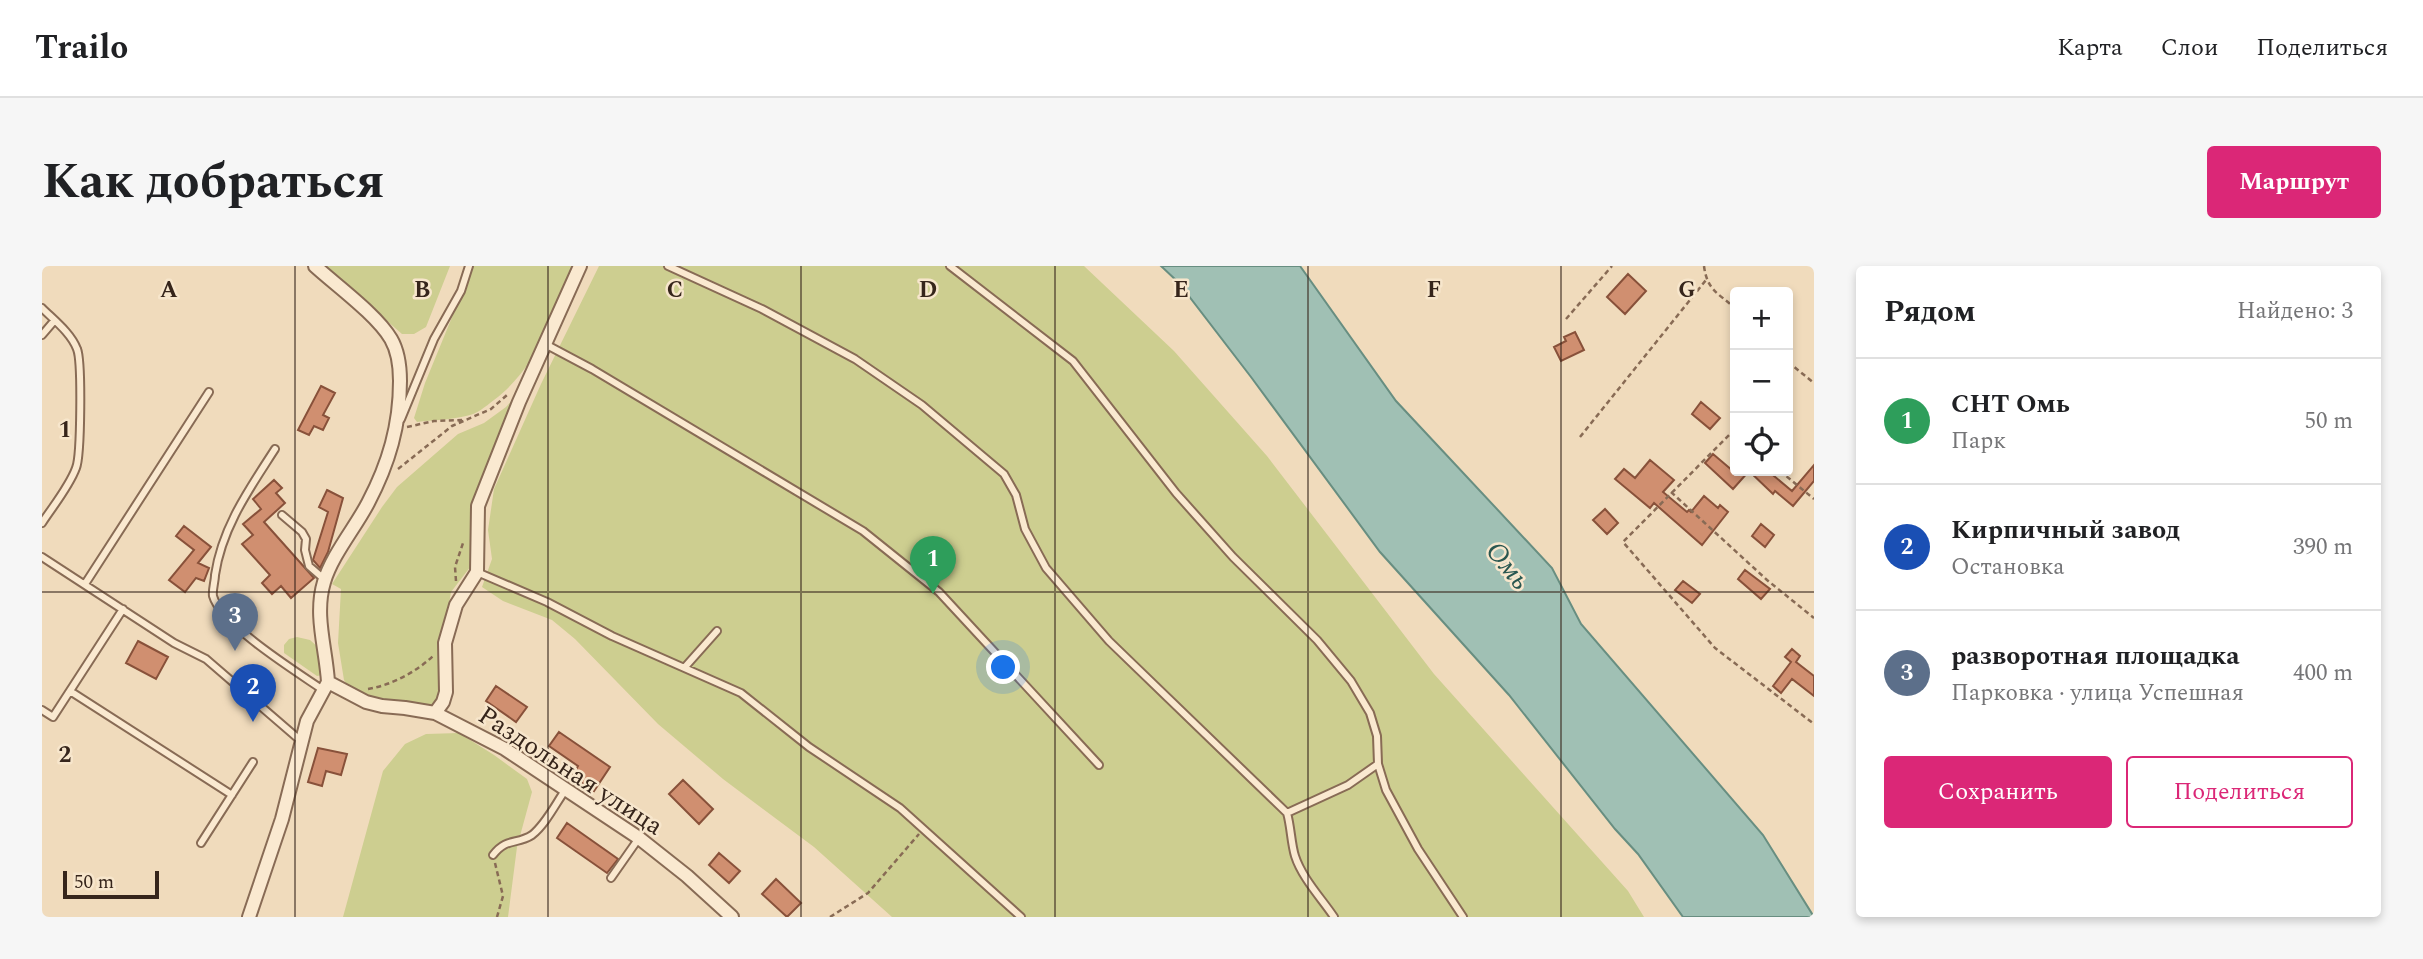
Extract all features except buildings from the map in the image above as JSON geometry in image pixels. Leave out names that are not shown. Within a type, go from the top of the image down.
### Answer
[{"type":"street","points":[[249,917],[282,818],[307,721],[325,686],[319,601],[324,579],[368,504],[386,466],[397,430],[400,402],[398,356],[393,341],[382,326],[314,266]]},
{"type":"street","points":[[435,713],[446,692],[446,643],[456,605],[477,572],[478,506],[519,402],[580,266]]},
{"type":"street","name":"Раздольная улица","points":[[325,686],[382,706],[435,713],[505,749],[639,838],[687,876],[732,917]]},
{"type":"lane","points":[[397,430],[434,339],[461,291],[469,266]]},
{"type":"lane","points":[[668,266],[762,309],[855,359],[922,405],[1004,474],[1016,495],[1025,529],[1046,568],[1109,641],[1287,813],[1295,857],[1334,917]]},
{"type":"lane","points":[[950,266],[1073,361],[1176,493],[1233,557],[1317,640],[1351,681],[1370,713],[1377,736],[1378,764],[1386,790],[1418,849],[1463,917]]},
{"type":"lane","points":[[42,308],[70,336],[81,366],[78,427],[80,458],[75,471],[42,523]]},
{"type":"lane","points":[[42,335],[54,321]]},
{"type":"lane","points":[[545,344],[592,369],[863,531],[939,592],[1099,765]]},
{"type":"lane","points":[[85,584],[209,392]]},
{"type":"lane","points":[[275,449],[247,491],[226,533],[217,559],[213,595],[224,615],[239,628],[325,686]]},
{"type":"lane","points":[[282,514],[302,532],[306,539],[305,550],[309,566],[324,579]]},
{"type":"lane","points":[[42,557],[174,643],[206,659],[301,741]]},
{"type":"lane","points":[[477,572],[741,693],[809,747],[900,808],[1021,917]]},
{"type":"lane","points":[[42,710],[53,717],[123,609]]},
{"type":"lane","points":[[685,667],[717,631]]},
{"type":"lane","points":[[70,691],[232,795]]},
{"type":"lane","points":[[201,843],[253,762]]},
{"type":"lane","points":[[1287,813],[1348,785],[1378,764]]},
{"type":"lane","points":[[493,855],[501,844],[530,836],[539,828],[566,789]]},
{"type":"lane","points":[[611,878],[639,838]]},
{"type":"path","points":[[1566,319],[1612,266]]},
{"type":"path","points":[[1704,266],[1706,281],[1730,304]]},
{"type":"path","points":[[1580,437],[1706,281]]},
{"type":"path","points":[[1793,368],[1814,383]]},
{"type":"path","points":[[396,470],[452,426],[491,410],[511,392]]},
{"type":"path","points":[[397,430],[434,421],[467,420]]},
{"type":"path","points":[[1730,436],[1623,542],[1715,648],[1814,724]]},
{"type":"path","points":[[1786,476],[1814,499]]},
{"type":"path","points":[[1671,492],[1814,618]]},
{"type":"path","points":[[456,605],[455,567],[468,531]]},
{"type":"path","points":[[348,692],[376,687],[400,678],[421,667],[446,643]]},
{"type":"path","points":[[830,917],[868,893],[922,830]]},
{"type":"path","points":[[493,855],[503,896],[496,917]]},
{"type":"green space","points":[[324,266],[450,266],[426,327],[414,334],[402,334]]},
{"type":"green space","points":[[473,266],[573,266],[542,339],[522,372],[509,387],[474,414],[417,422],[414,418],[425,383]]},
{"type":"green space","points":[[599,266],[1084,266],[1174,351],[1267,456],[1434,674],[1628,891],[1644,917],[892,917],[814,847],[723,779],[658,724],[575,639],[552,620],[503,601],[482,587],[492,559],[488,530],[494,489],[541,384]]},
{"type":"green space","points":[[521,390],[474,504],[471,566],[451,592],[444,635],[442,686],[437,704],[431,708],[377,702],[348,686],[344,680],[338,643],[341,589],[332,584],[397,487],[458,434],[484,423],[506,407]]},
{"type":"green space","points":[[297,637],[310,640],[319,648],[323,675],[317,676],[284,653],[284,645],[289,639]]},
{"type":"green space","points":[[459,733],[527,779],[532,792],[517,847],[508,917],[343,917],[383,771],[405,744],[426,734]]},
{"type":"water","name":"Омь","points":[[1161,266],[1300,266],[1396,401],[1552,568],[1581,624],[1763,835],[1814,917],[1683,917],[1638,854],[1615,829],[1509,695],[1380,552],[1251,377],[1178,282]]},
{"type":"place","name":"СНТ Омь","points":[[933,594]]},
{"type":"place","name":"разворотная площадка","points":[[235,651]]},
{"type":"place","name":"Кирпичный завод","points":[[253,722]]}]
